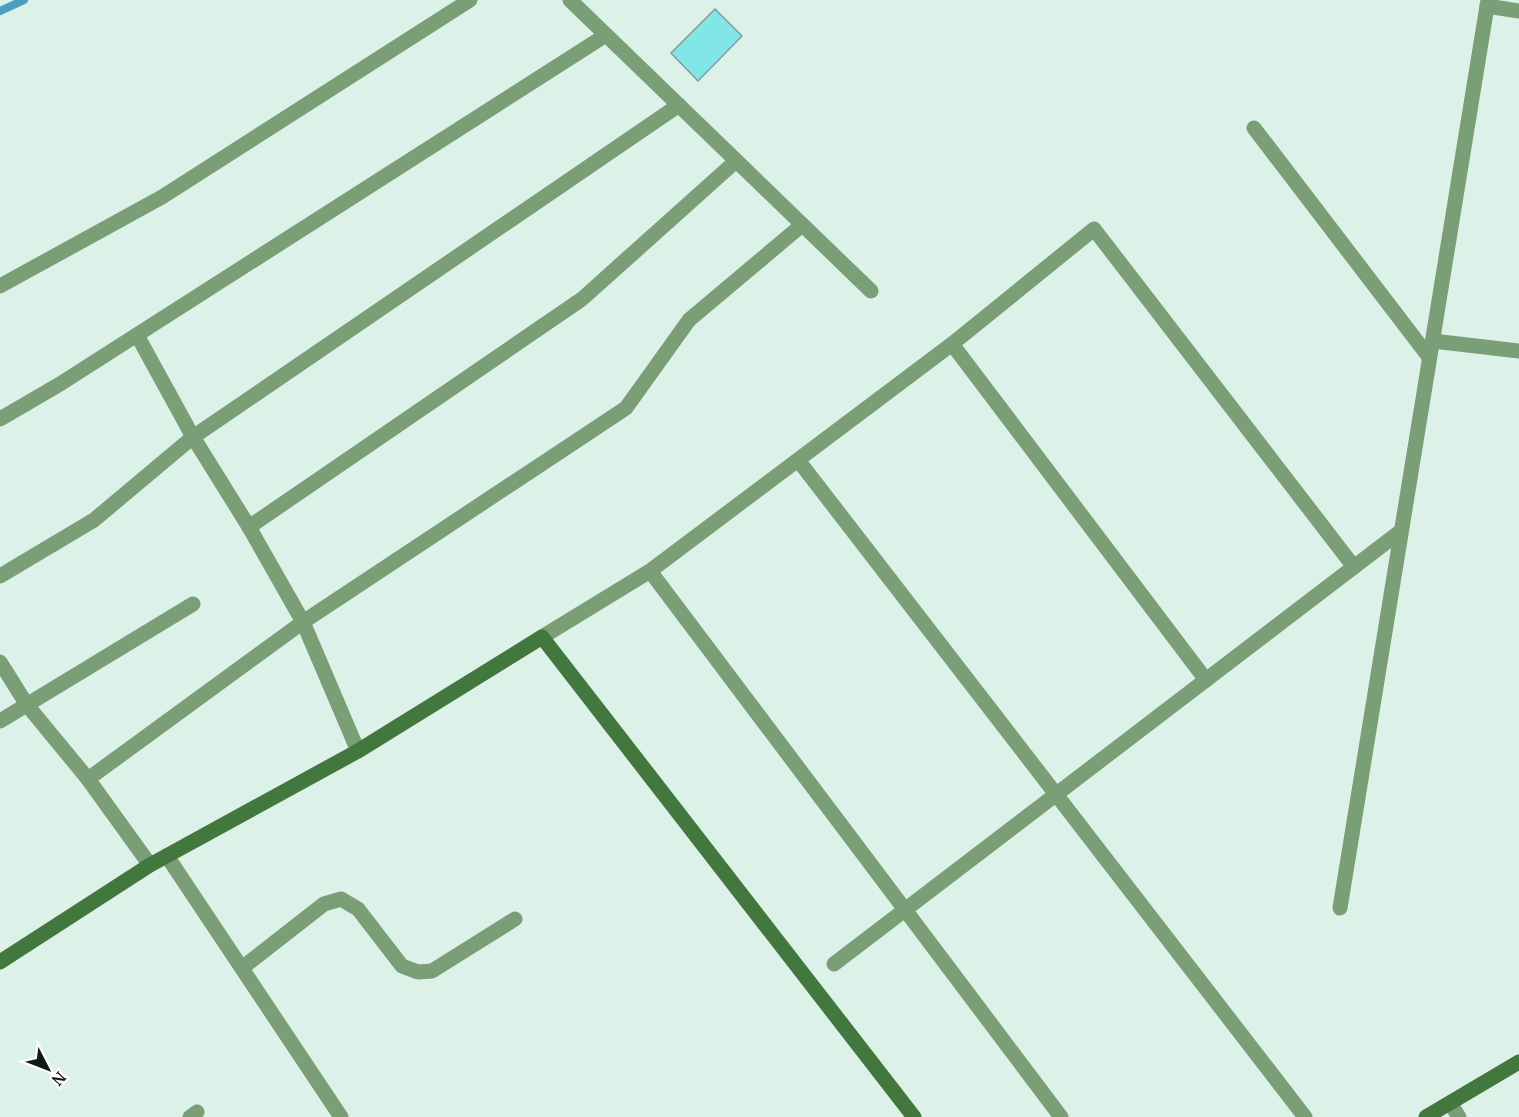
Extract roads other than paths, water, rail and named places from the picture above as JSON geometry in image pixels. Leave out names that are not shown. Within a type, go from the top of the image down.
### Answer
[{"type":"main road","points":[[0,962],[150,865],[358,751],[542,637],[914,1117]]},
{"type":"main road","points":[[1426,1117],[1519,1062]]},
{"type":"street","points":[[0,286],[162,197],[470,0]]},
{"type":"street","points":[[570,0],[871,291]]},
{"type":"street","points":[[1340,908],[1488,3],[1519,11]]},
{"type":"street","points":[[0,419],[60,384],[606,35]]},
{"type":"street","points":[[0,576],[94,520],[193,437],[679,105]]},
{"type":"street","points":[[1254,128],[1430,357]]},
{"type":"street","points":[[249,526],[582,299],[736,161]]},
{"type":"street","points":[[88,779],[303,622],[626,408],[689,320],[802,225]]},
{"type":"street","points":[[542,637],[650,571],[952,344],[1094,229],[1354,567]]},
{"type":"street","points":[[137,335],[193,437],[249,526],[303,622],[358,751]]},
{"type":"street","points":[[1432,341],[1519,351]]},
{"type":"street","points":[[952,344],[1206,680]]},
{"type":"street","points":[[798,460],[1305,1117]]},
{"type":"street","points":[[834,964],[1401,531]]},
{"type":"street","points":[[650,571],[1061,1117]]},
{"type":"street","points":[[0,721],[193,604]]},
{"type":"street","points":[[0,662],[27,705],[88,779],[150,865]]},
{"type":"street","points":[[167,856],[341,1117]]},
{"type":"street","points":[[242,968],[324,904],[341,899],[358,909],[402,966],[418,972],[432,971],[515,919]]},
{"type":"street","points":[[1450,1102],[1459,1117]]},
{"type":"waterway","points":[[0,11],[24,0]]}]
